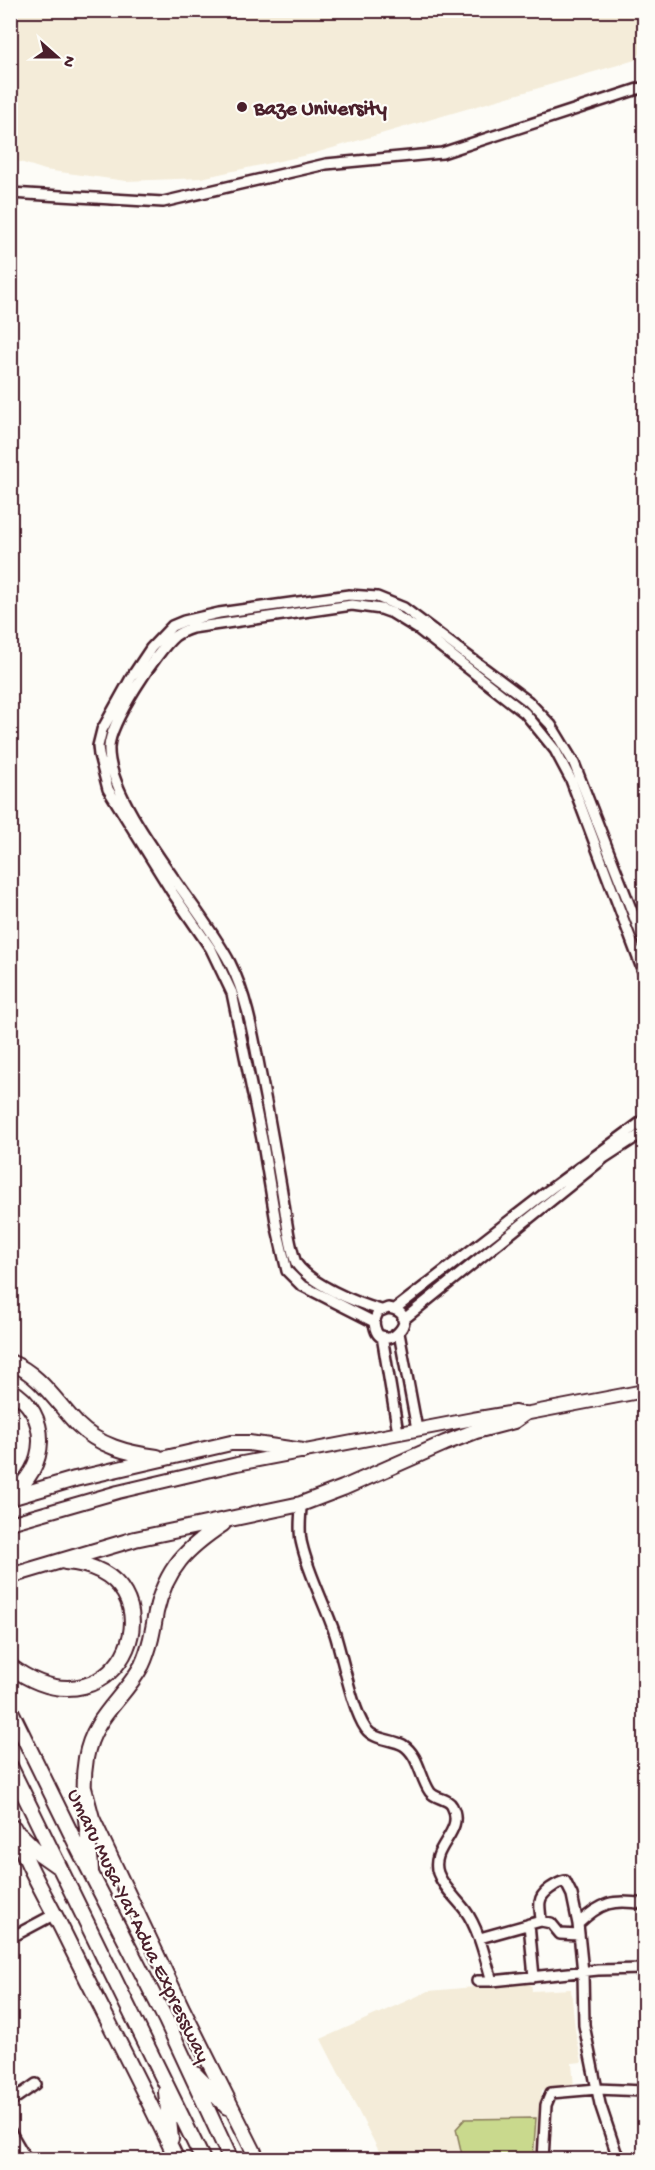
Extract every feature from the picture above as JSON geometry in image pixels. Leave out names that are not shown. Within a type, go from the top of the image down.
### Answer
[{"type":"highway","points":[[10,1362],[41,1381],[79,1426],[99,1441],[130,1453],[168,1458]]},
{"type":"highway","points":[[10,1390],[25,1401],[34,1415],[40,1443],[35,1468],[10,1496]]},
{"type":"highway","points":[[10,1576],[135,1539],[301,1504],[445,1443],[476,1431],[514,1421],[524,1414]]},
{"type":"highway","points":[[10,1496],[231,1443],[249,1443],[303,1451]]},
{"type":"highway","points":[[91,1874],[91,1857],[83,1806],[84,1772],[89,1741],[97,1725],[136,1675],[143,1662],[167,1578],[182,1556],[194,1544],[227,1521]]},
{"type":"highway","points":[[10,1666],[33,1680],[67,1689],[78,1688],[98,1680],[124,1656],[133,1623],[123,1591],[116,1582],[96,1568],[57,1562]]},
{"type":"highway","name":"Umaru Musa Yar'Adua Expressway","points":[[10,1709],[188,2068],[231,2160]]},
{"type":"highway","points":[[10,1766],[203,2160]]},
{"type":"highway","name":"Umaru Musa Yar'Adua Expressway","points":[[84,1788],[92,1818],[258,2160]]},
{"type":"highway","points":[[12,1825],[40,1854],[59,1867]]},
{"type":"highway","points":[[12,1825],[174,2154]]},
{"type":"highway","points":[[188,2068],[235,2115]]},
{"type":"highway","points":[[165,2081],[174,2154]]},
{"type":"main road","points":[[10,1523],[151,1484],[237,1464],[398,1432],[515,1412],[524,1414],[645,1391]]},
{"type":"street","points":[[10,193],[163,202],[326,164],[442,153],[645,87]]},
{"type":"street","points":[[374,1322],[296,1281],[284,1264],[235,1001],[227,980],[201,933],[115,802],[101,769],[98,746],[106,723],[151,648],[172,626],[219,613],[349,595],[388,600],[404,608],[431,626],[528,701],[551,725],[574,763],[645,942]]},
{"type":"street","points":[[381,1310],[352,1300],[306,1274],[300,1269],[293,1255],[274,1143],[245,999],[219,943],[130,811],[115,778],[109,747],[115,726],[152,663],[169,642],[182,631],[221,623],[352,605],[392,613],[418,629],[516,705],[555,750],[571,780],[645,974]]},
{"type":"street","points":[[101,769],[112,766]]},
{"type":"street","points":[[248,1067],[259,1065]]},
{"type":"street","points":[[395,1309],[599,1151],[645,1119]]},
{"type":"street","points":[[403,1320],[604,1158],[645,1132]]},
{"type":"street","points":[[263,1144],[274,1143]]},
{"type":"street","points":[[277,1228],[288,1226]]},
{"type":"street","points":[[473,1249],[480,1257]]},
{"type":"street","points":[[382,1336],[393,1337],[399,1334],[403,1327],[403,1320],[395,1309],[381,1310],[374,1322],[375,1329],[382,1336],[398,1432]]},
{"type":"street","points":[[399,1334],[417,1429]]},
{"type":"street","points":[[301,1504],[301,1543],[334,1633],[358,1712],[367,1730],[375,1736],[405,1746],[413,1756],[430,1793],[450,1803],[456,1822],[451,1836],[440,1849],[437,1860],[438,1873],[466,1911],[480,1938],[492,1981]]},
{"type":"street","points":[[541,1921],[542,1897],[553,1887],[565,1881],[572,1895],[578,1924],[583,1972],[584,2025],[597,2089],[614,2156],[624,2160]]},
{"type":"street","points":[[578,1924],[602,1905],[623,1902],[645,1905]]},
{"type":"street","points":[[10,1938],[55,1914]]},
{"type":"street","points":[[480,1938],[541,1921],[552,1923],[560,1934],[579,1935]]},
{"type":"street","points":[[529,1924],[534,1977]]},
{"type":"street","points":[[477,1981],[620,1968],[645,1968]]},
{"type":"street","points":[[10,2102],[36,2084]]},
{"type":"street","points":[[543,2160],[546,2105],[551,2093],[597,2089],[645,2091]]},
{"type":"street","points":[[10,2131],[27,2160]]},
{"type":"shaded area","name":"Baze University","points":[[11,10],[644,11],[644,49],[635,60],[312,154],[201,178],[126,181],[45,170],[11,159]]},
{"type":"shaded area","points":[[531,1982],[532,1991],[571,1989],[575,2030],[582,2062],[572,2063],[574,2087],[542,2090],[536,2159],[383,2159],[321,2039],[429,1991]]},
{"type":"green space","points":[[536,2118],[533,2159],[463,2159],[456,2129],[465,2119]]},
{"type":"place","name":"Baze University","points":[[242,107]]}]
